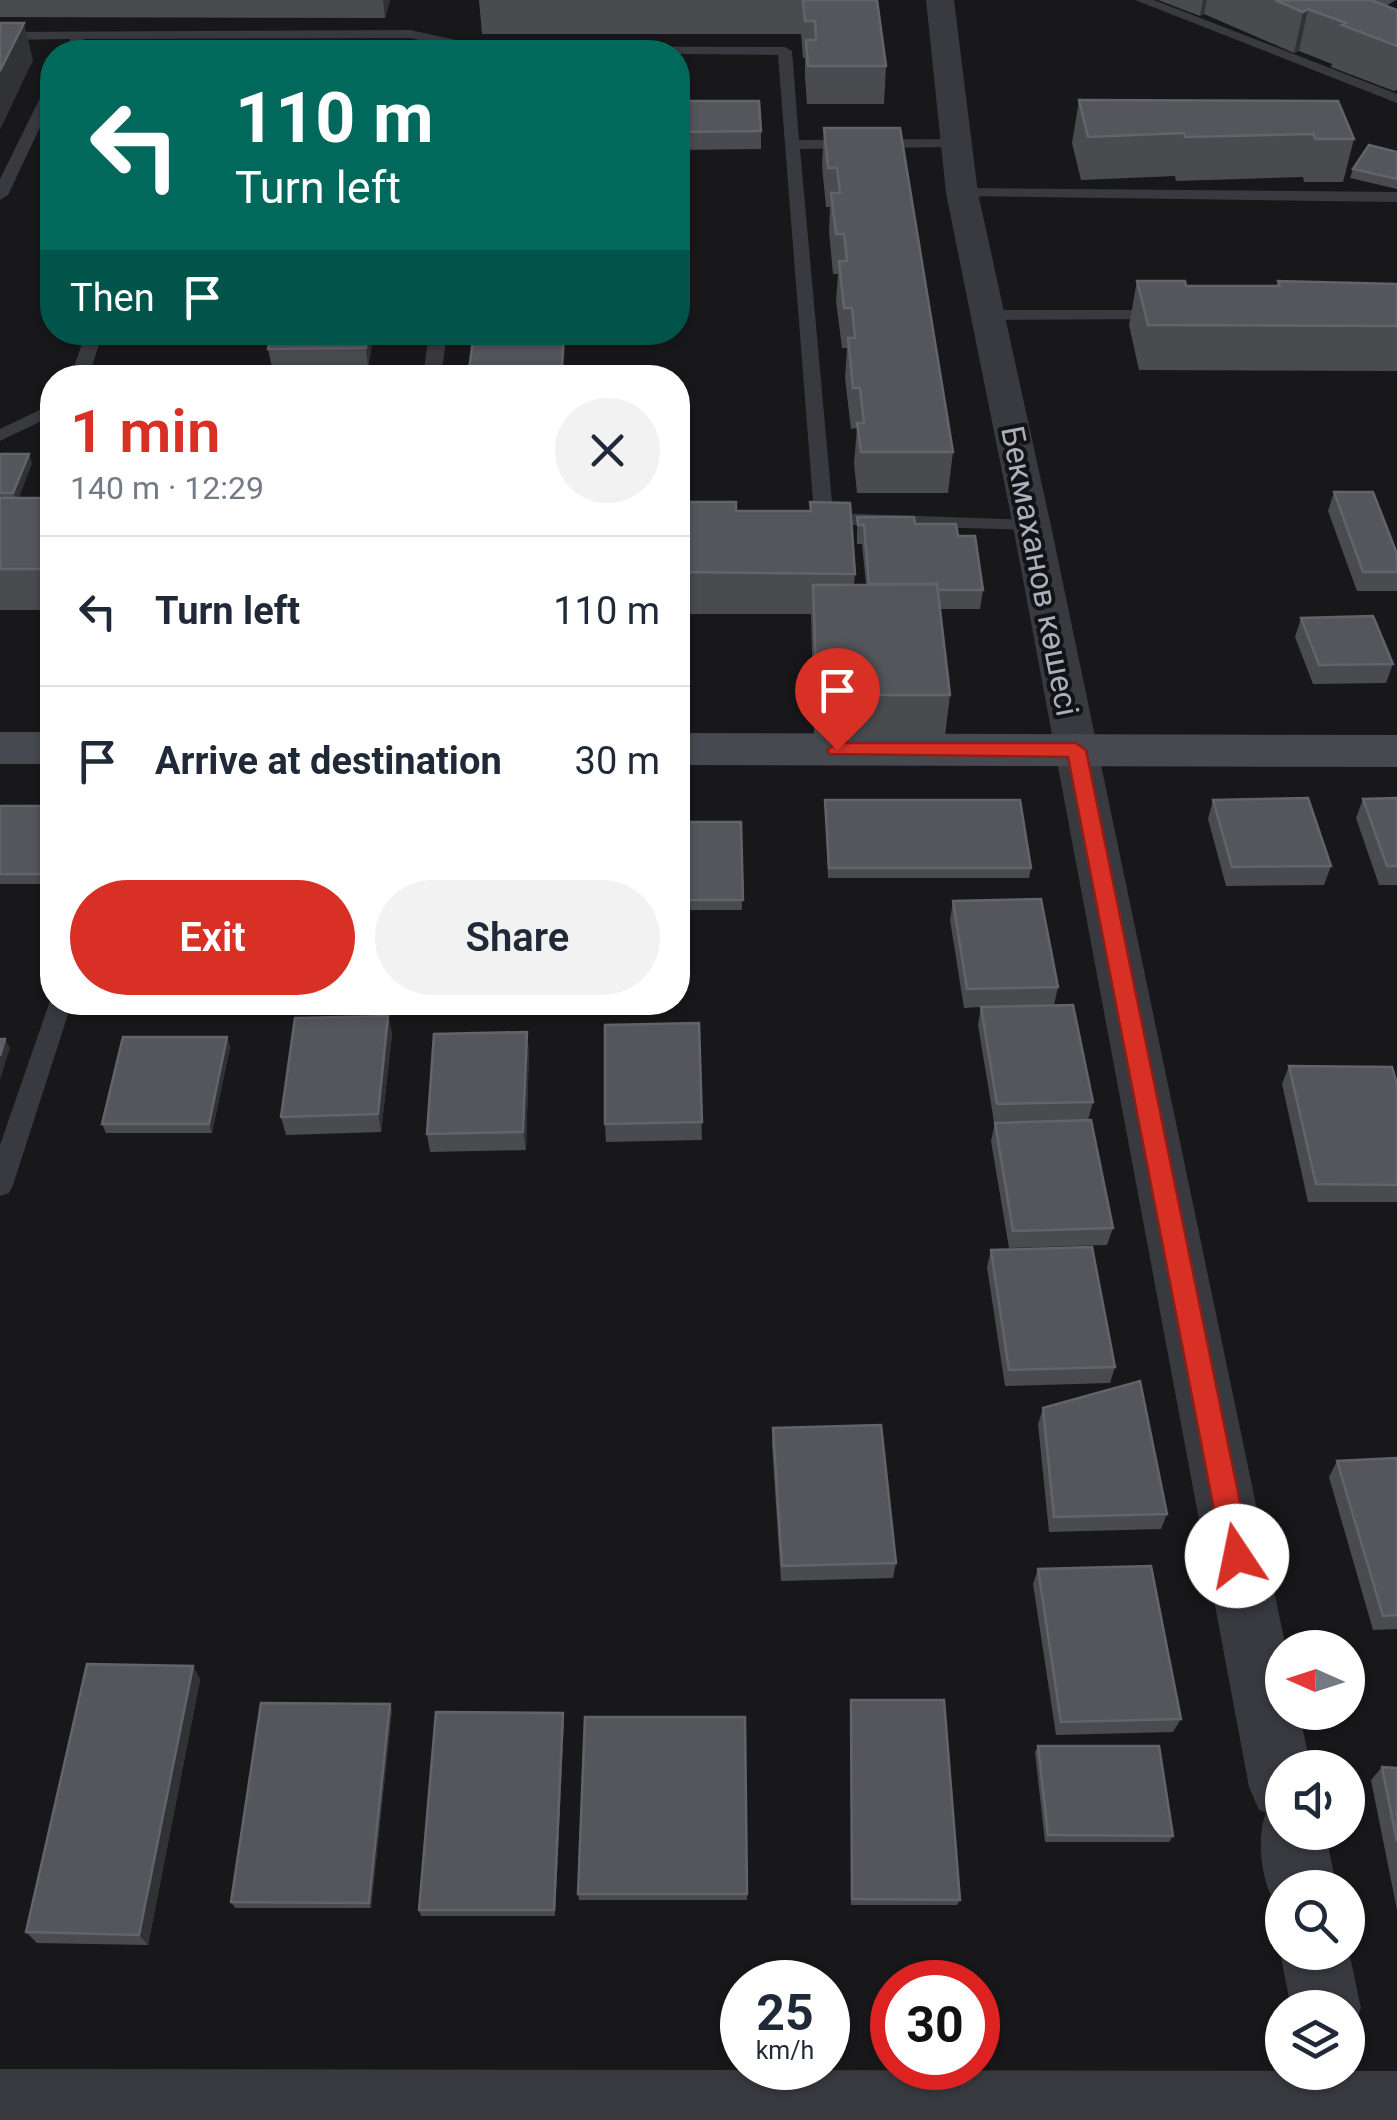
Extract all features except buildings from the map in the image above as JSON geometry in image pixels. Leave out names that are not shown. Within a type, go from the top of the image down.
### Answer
[{"type":"street","name":"Бекмаханов көшесі","points":[[940,0],[962,193],[1032,526],[1275,1750]]},
{"type":"street","points":[[0,748],[40,748]]},
{"type":"street","points":[[690,749],[1397,750]]},
{"type":"street","points":[[0,2105],[1358,2101]]},
{"type":"lane","points":[[1142,0],[1397,99]]},
{"type":"lane","points":[[0,36],[410,34],[437,40]]},
{"type":"lane","points":[[76,40],[78,35]]},
{"type":"lane","points":[[690,51],[785,51],[814,518],[1032,526]]},
{"type":"lane","points":[[0,195],[40,113]]},
{"type":"lane","points":[[792,145],[955,142]]},
{"type":"lane","points":[[962,193],[1397,197]]},
{"type":"lane","points":[[988,315],[1183,315]]},
{"type":"lane","points":[[0,436],[40,415]]},
{"type":"lane","points":[[0,1184],[56,1015]]},
{"type":"route","points":[[837,750],[1076,750],[1237,1556]]}]
